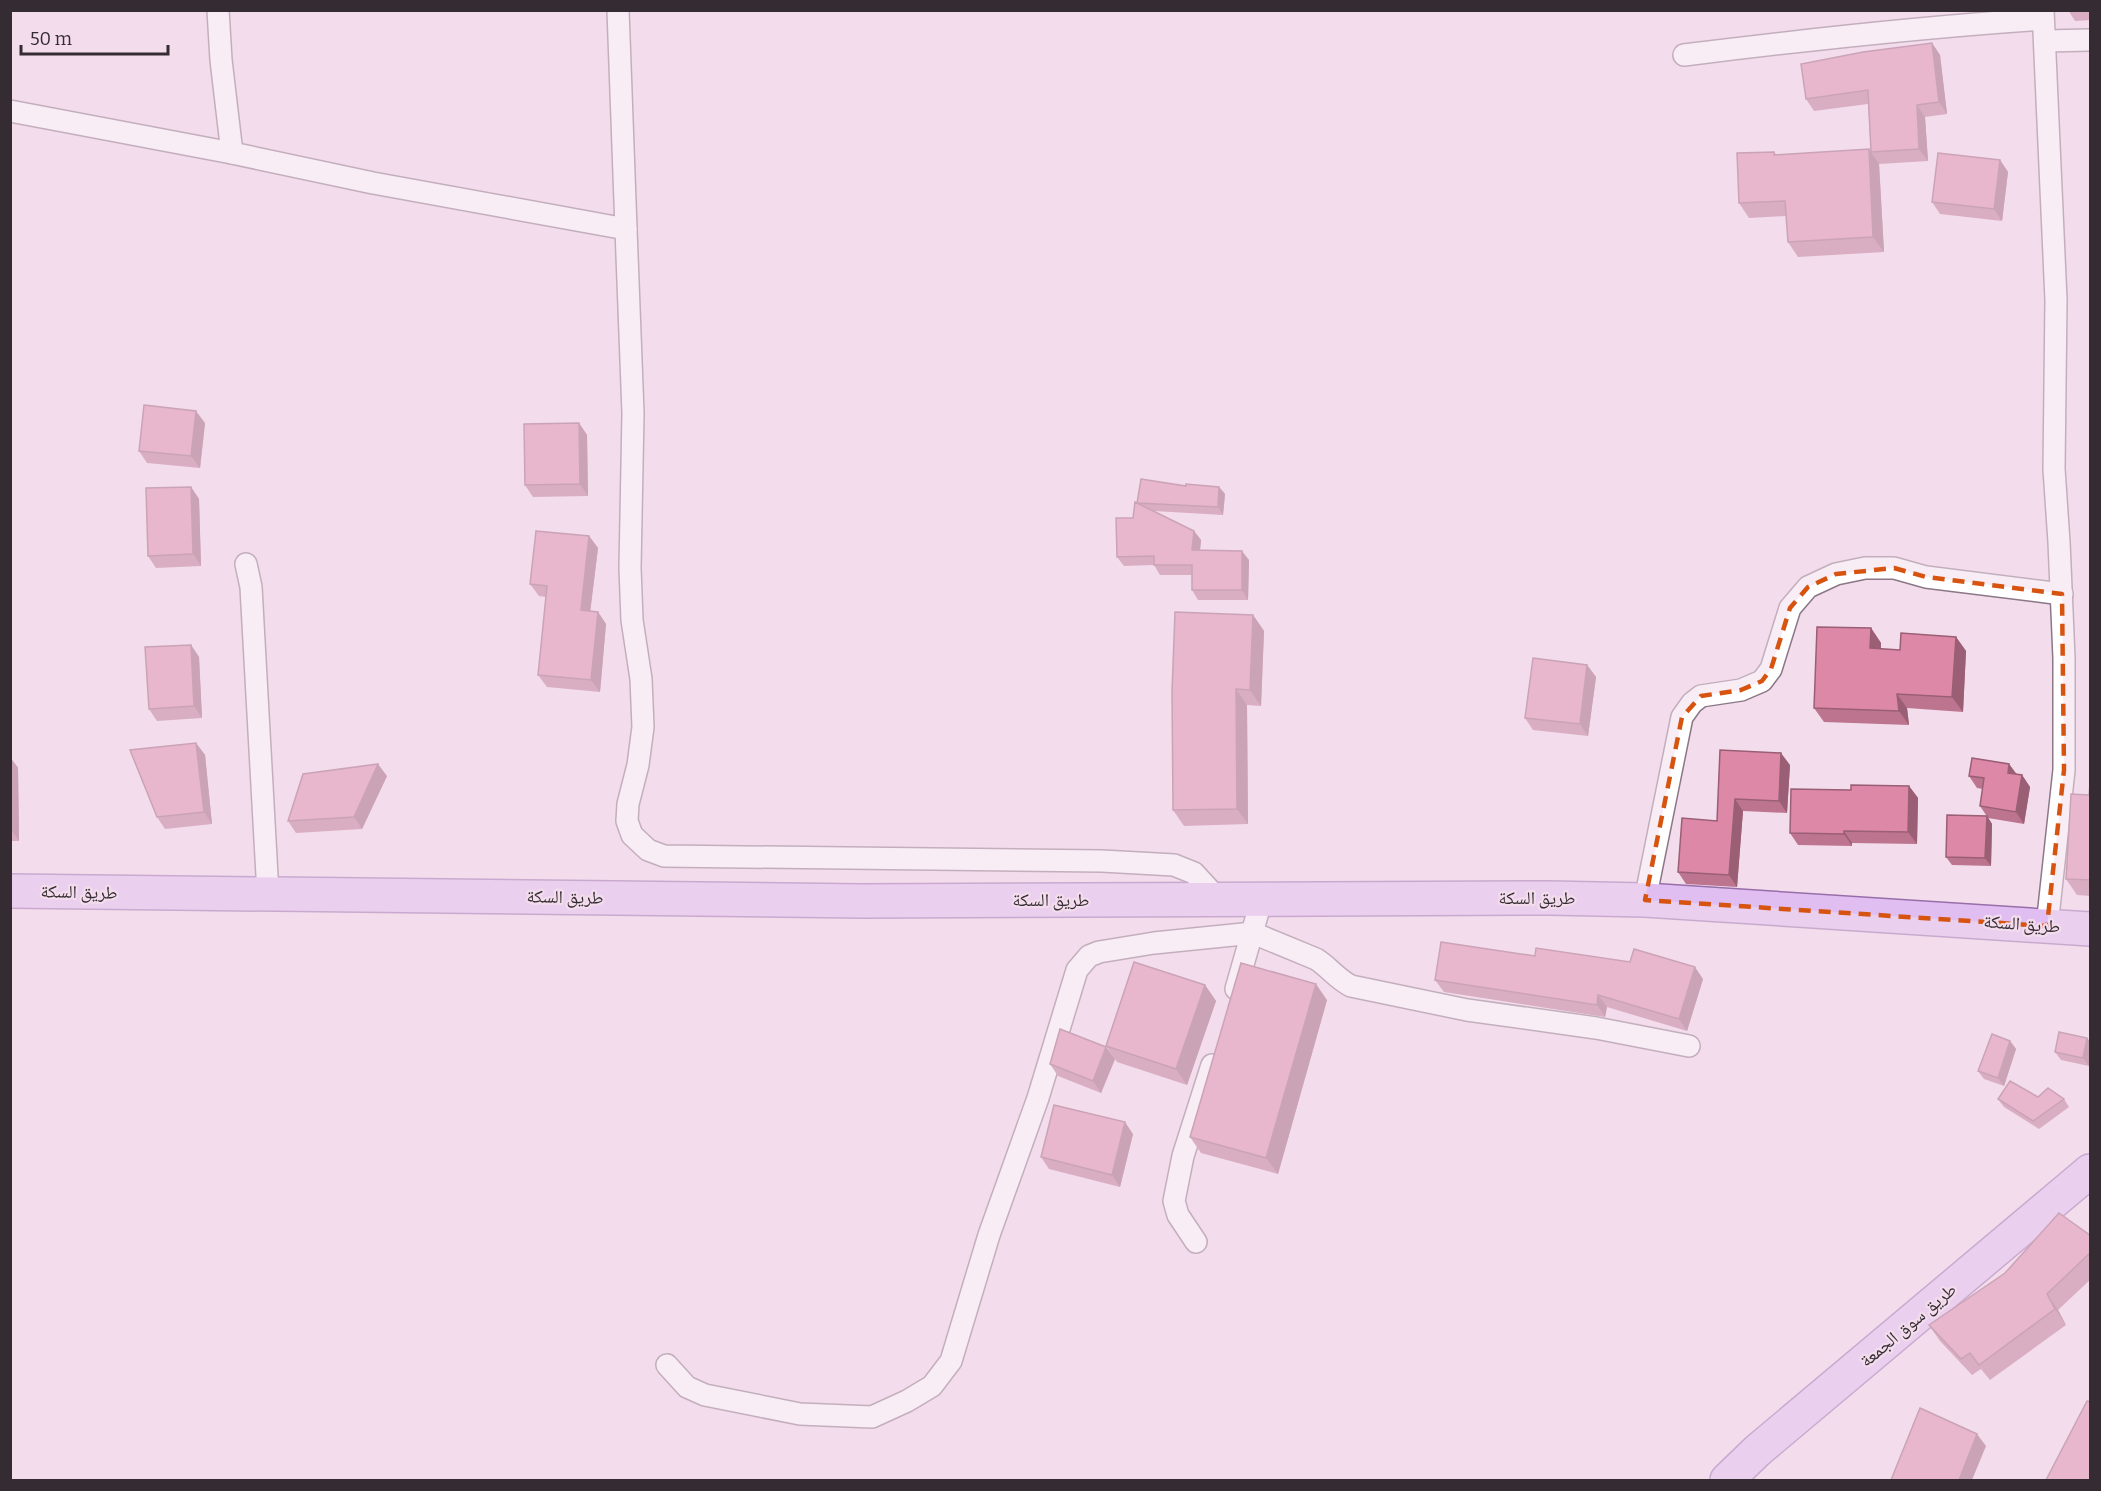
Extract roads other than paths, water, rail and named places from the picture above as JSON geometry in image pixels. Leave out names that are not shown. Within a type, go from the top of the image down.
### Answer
[{"type":"main road","name":"طريق السكة","points":[[10,891],[862,901],[1550,898],[1645,900],[2091,929]]},
{"type":"main road","name":"طريق سوق الجمعة","points":[[1727,1480],[1757,1451],[2091,1171]]},
{"type":"street","points":[[218,10],[221,60],[232,153]]},
{"type":"street","points":[[618,10],[632,380],[630,568],[632,620],[641,679],[643,727],[638,765],[628,804],[627,821],[632,835],[648,850],[664,856],[1102,861],[1174,865],[1194,873],[1218,899]]},
{"type":"street","points":[[1684,55],[1810,39],[2043,15],[2056,300],[2054,469],[2062,594],[2064,770],[2047,926]]},
{"type":"street","points":[[2045,41],[2091,40]]},
{"type":"street","points":[[10,111],[232,153],[373,183],[626,229]]},
{"type":"street","points":[[246,564],[250,587],[267,894]]},
{"type":"street","points":[[1645,900],[1682,717],[1692,703],[1701,696],[1741,690],[1762,681],[1771,669],[1791,608],[1808,588],[1836,574],[1865,568],[1894,568],[1926,577],[2062,594]]},
{"type":"street","points":[[1229,1011],[1262,898]]},
{"type":"street","points":[[667,1365],[687,1388],[705,1395],[800,1414],[872,1417],[907,1401],[932,1386],[951,1361],[989,1235],[1038,1098],[1077,970],[1089,956],[1099,952],[1154,943],[1253,933],[1316,959],[1351,986],[1467,1010],[1596,1028],[1689,1046]]},
{"type":"street","points":[[1196,1242],[1178,1215],[1174,1202],[1183,1156],[1218,1045]]}]
